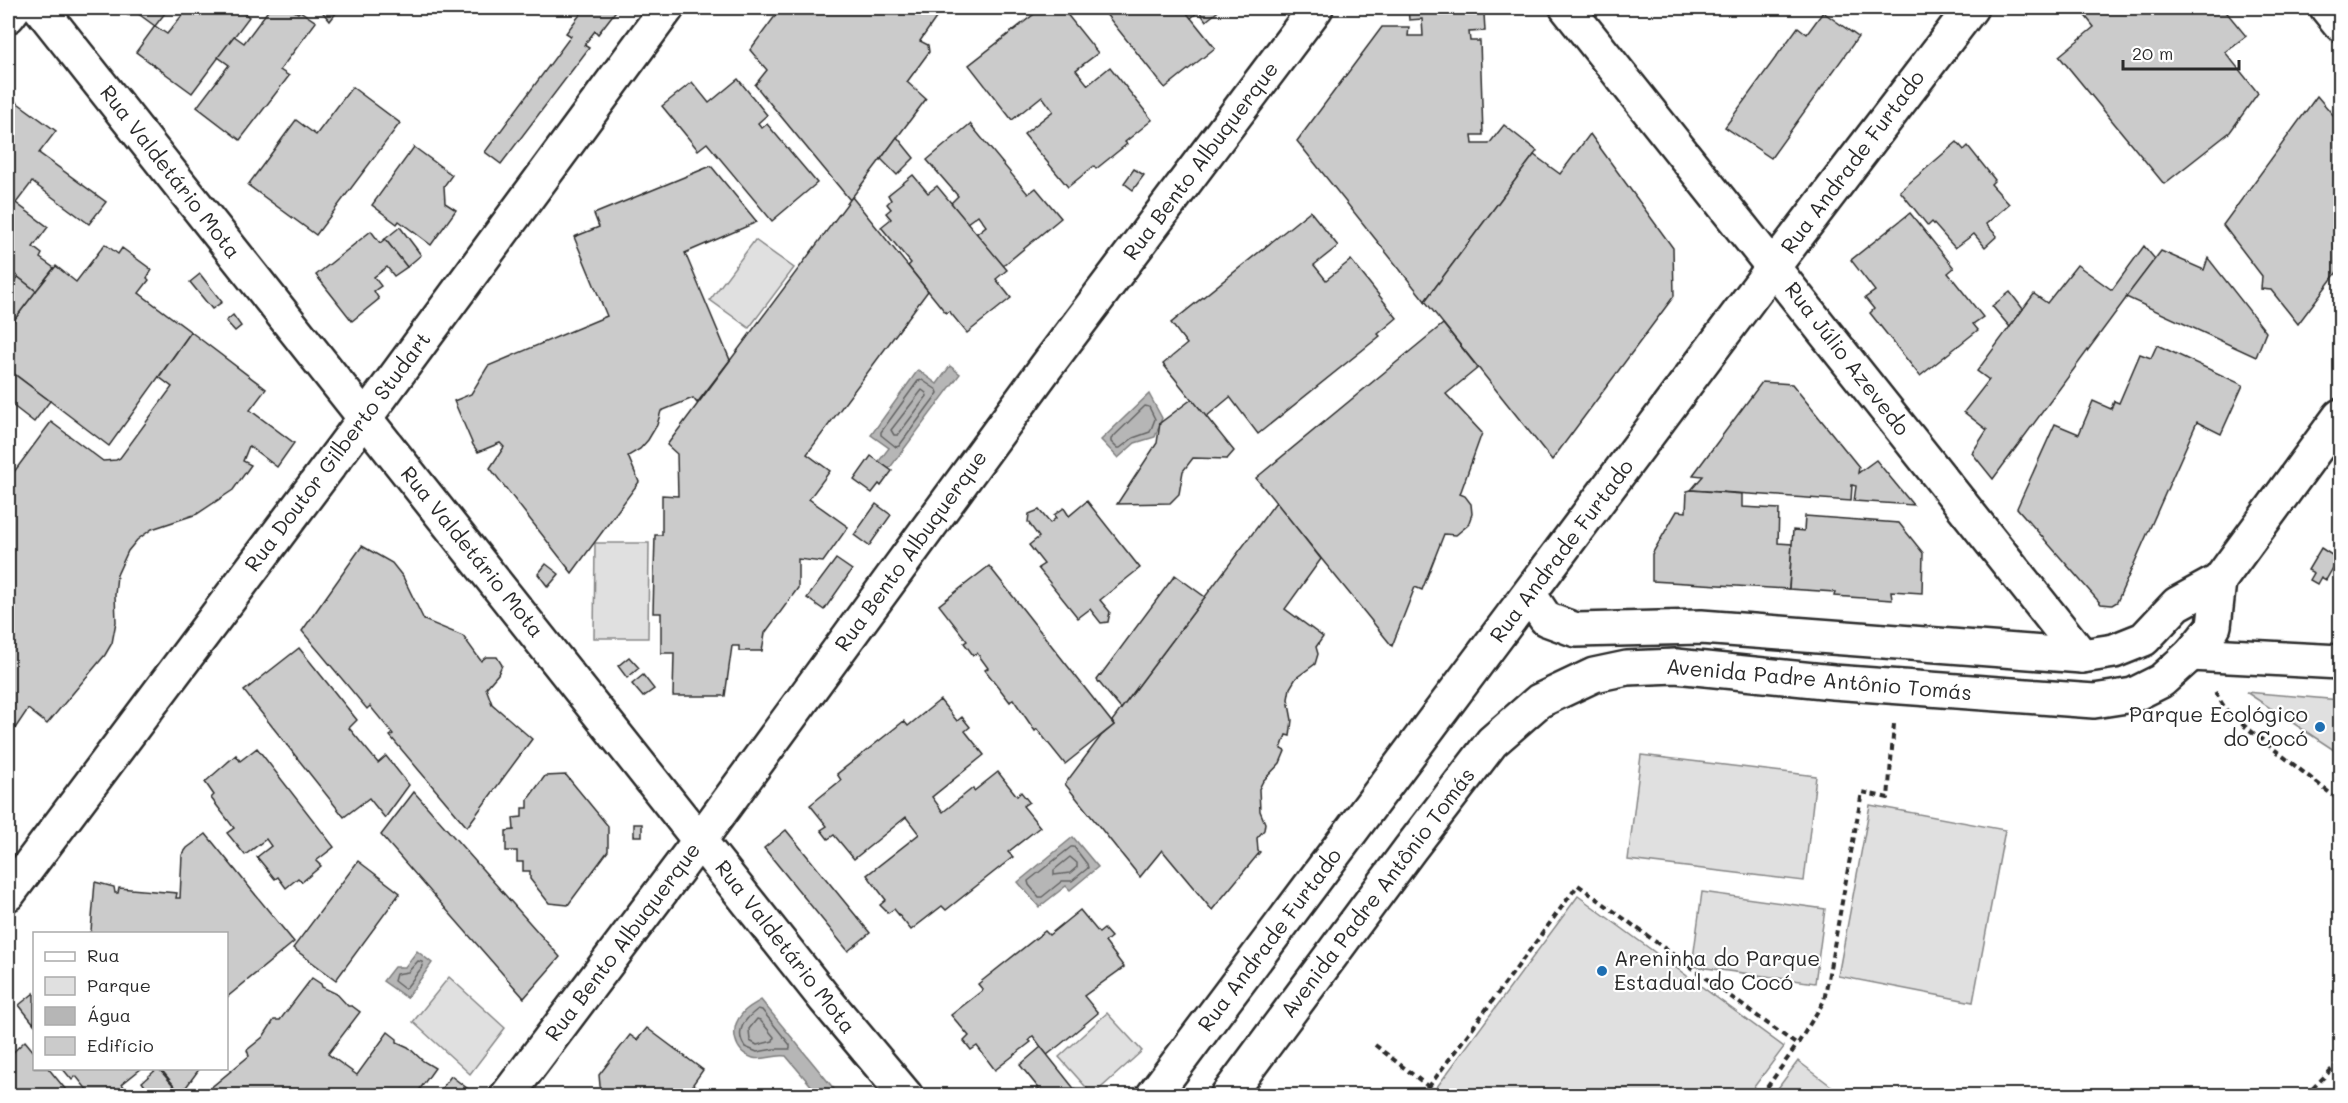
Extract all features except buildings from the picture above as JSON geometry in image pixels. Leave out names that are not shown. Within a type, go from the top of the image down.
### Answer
[{"type":"street","points":[[8,16],[14,8]]},
{"type":"street","name":"Rua Valdetário Mota","points":[[40,8],[825,999],[906,1095]]},
{"type":"street","name":"Rua Doutor Gilberto Studart","points":[[8,894],[667,8]]},
{"type":"street","name":"Rua Bento Albuquerque","points":[[507,1095],[700,840],[1046,367],[1316,8]]},
{"type":"street","name":"Rua Júlio Azevedo","points":[[1567,8],[2082,656]]},
{"type":"street","name":"Rua Andrade Furtado","points":[[1153,1095],[1530,595],[1774,266],[1971,8]]},
{"type":"street","points":[[2327,8],[2340,24]]},
{"type":"street","name":"Avenida Padre Antônio Tomás","points":[[1530,595],[1546,620],[1576,630],[1701,627],[2082,656],[2114,651],[2144,639],[2177,604],[2219,581],[2340,416]]},
{"type":"street","name":"Avenida Padre Antônio Tomás","points":[[1227,1095],[1492,742],[1539,700],[1593,675],[1627,668],[1677,666],[1833,682],[2094,701],[2133,695],[2161,681],[2191,654],[2214,626],[2219,581]]},
{"type":"street","points":[[1701,627],[1780,676]]},
{"type":"street","points":[[1833,682],[1952,646]]},
{"type":"street","points":[[2191,654],[2340,662]]},
{"type":"path","points":[[2191,654],[2229,713],[2340,801]]},
{"type":"path","points":[[1761,1095],[1797,1045],[1824,1001],[1862,792],[1888,798],[1894,723]]},
{"type":"path","points":[[1422,1095],[1578,885],[1797,1045]]},
{"type":"path","points":[[1375,1045],[1434,1091]]},
{"type":"path","points":[[2305,1095],[2340,1060]]},
{"type":"green space","points":[[755,240],[794,268],[749,328],[710,300]]},
{"type":"green space","points":[[595,543],[649,543],[648,638],[594,638]]},
{"type":"green space","name":"Parque Ecológico do Cocó","points":[[2246,692],[2340,700],[2340,754]]},
{"type":"green space","points":[[1641,755],[1816,776],[1804,881],[1628,860]]},
{"type":"green space","points":[[1870,805],[2005,830],[1973,1002],[1838,976]]},
{"type":"green space","points":[[1702,892],[1825,909],[1815,983],[1692,966]]},
{"type":"green space","name":"Areninha do Parque Estadual do Cocó","points":[[1578,896],[1784,1047],[1748,1095],[1431,1095]]},
{"type":"green space","points":[[449,977],[505,1028],[470,1074],[413,1022]]},
{"type":"green space","points":[[1107,1013],[1142,1051],[1093,1095],[1059,1057]]},
{"type":"green space","points":[[1798,1061],[1843,1095],[1773,1095]]},
{"type":"water","points":[[950,366],[960,374],[889,469],[879,461],[889,448],[871,435],[918,370],[937,384]]},
{"type":"water","points":[[1149,394],[1162,418],[1155,437],[1135,443],[1118,458],[1101,440]]},
{"type":"water","points":[[1073,837],[1098,867],[1070,890],[1066,886],[1039,907],[1018,882]]},
{"type":"water","points":[[417,951],[432,963],[407,998],[383,981],[394,967],[405,967]]},
{"type":"water","points":[[761,1000],[839,1095],[819,1095],[786,1056],[757,1059],[741,1051],[735,1033],[738,1020],[746,1010]]},
{"type":"place","name":"Parque Ecológico do Cocó","points":[[2320,727]]},
{"type":"place","name":"Areninha do Parque Estadual do Cocó","points":[[1602,971]]}]
